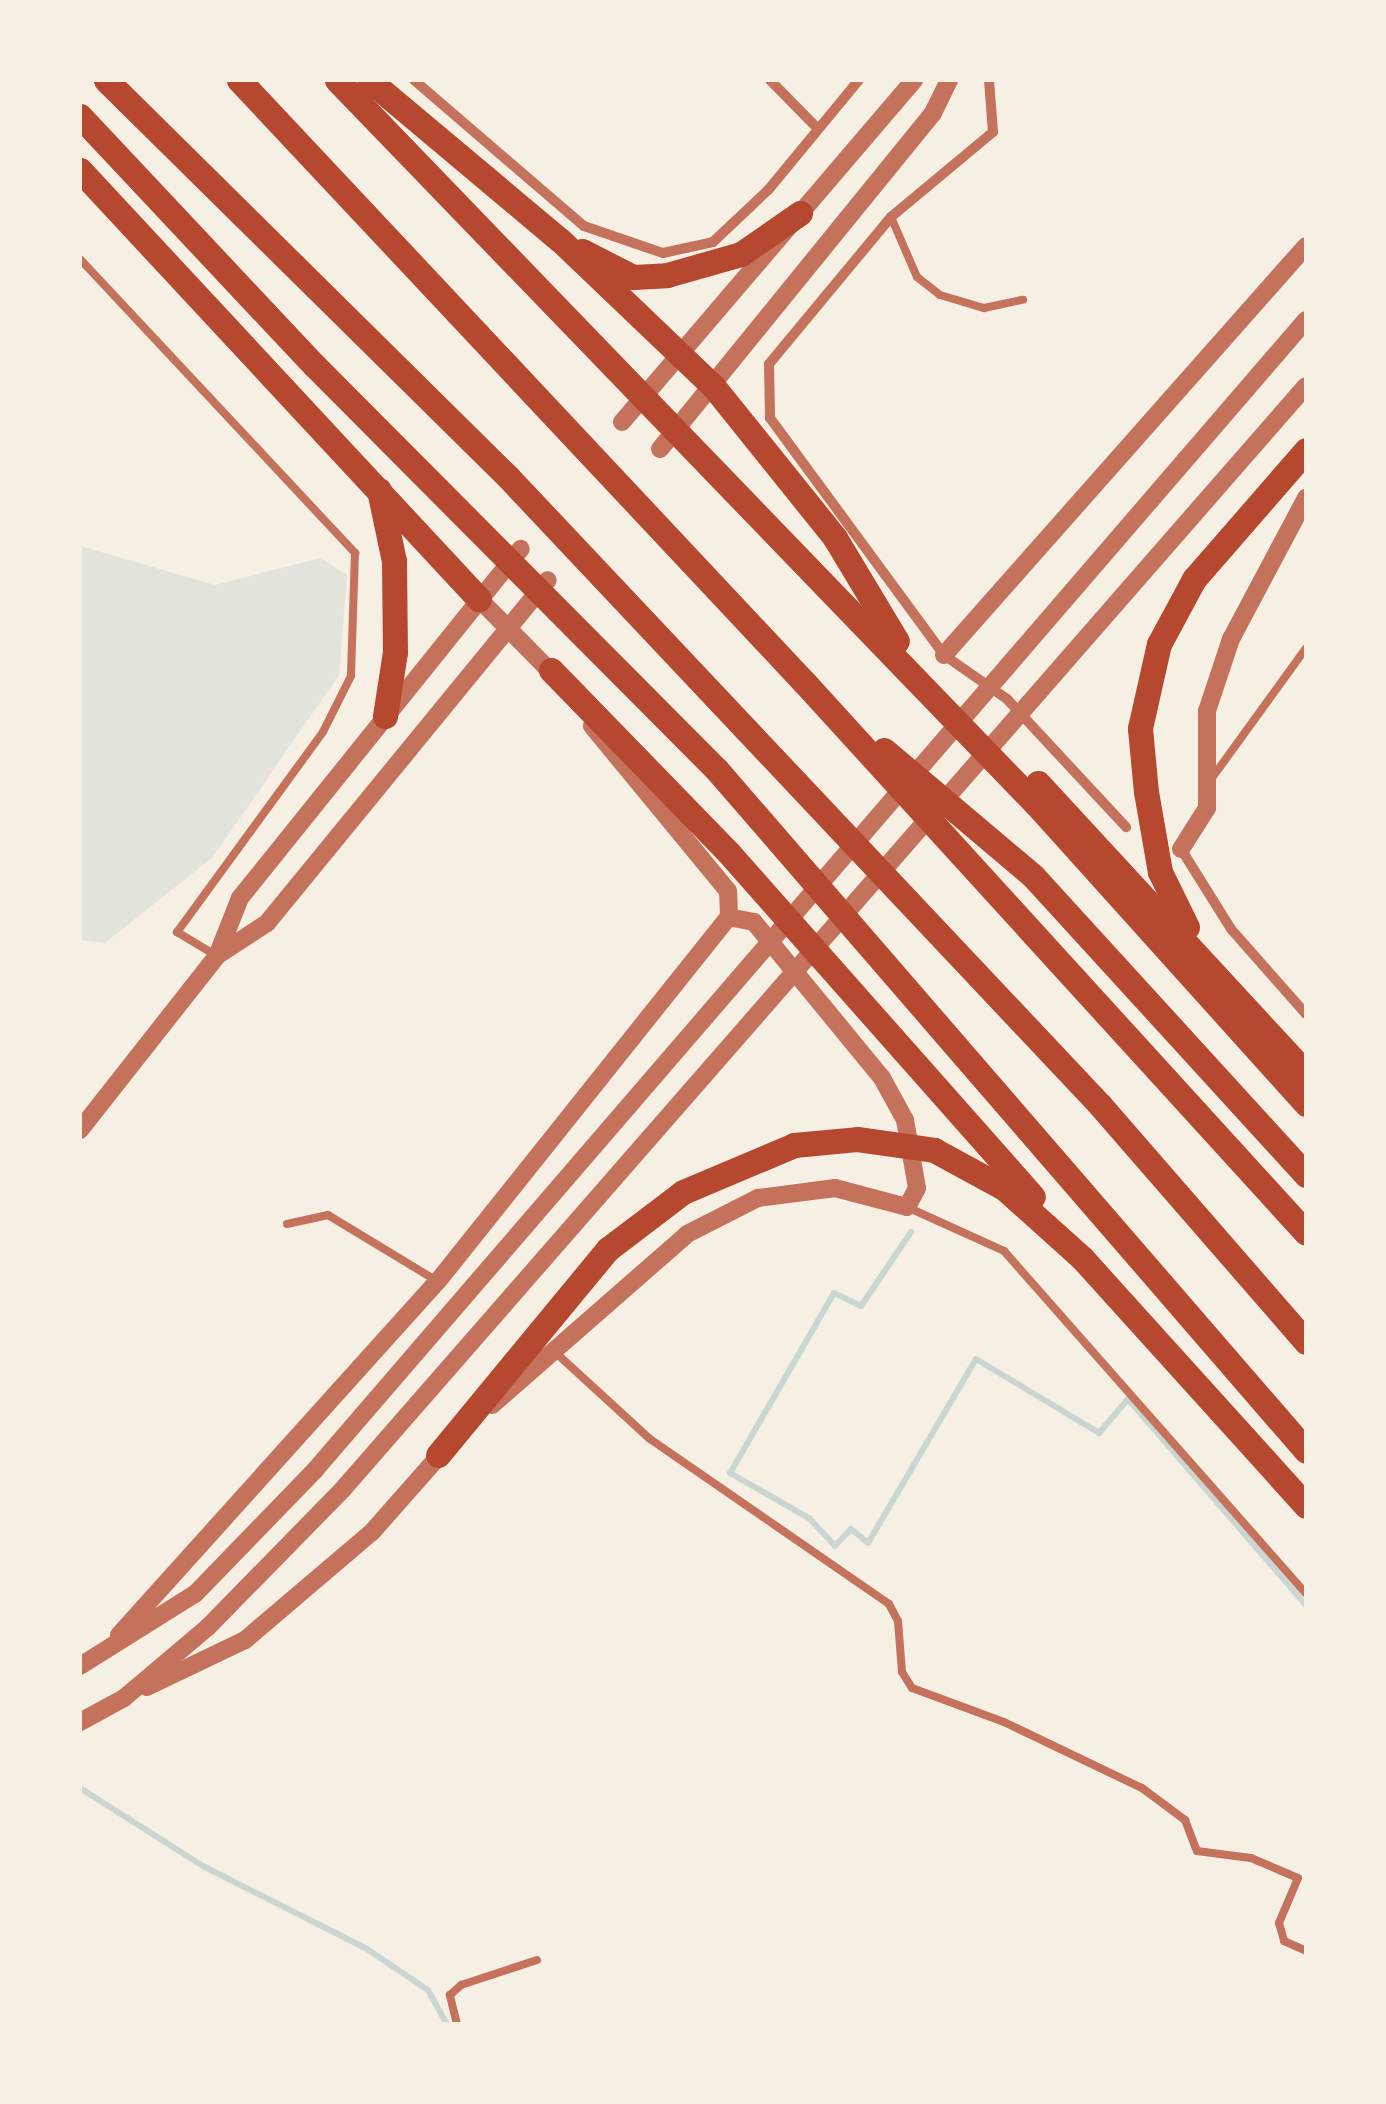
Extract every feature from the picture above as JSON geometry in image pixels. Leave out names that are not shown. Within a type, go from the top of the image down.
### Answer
[{"type":"highway","points":[[106,80],[508,478],[1100,1105],[1306,1342]]},
{"type":"highway","points":[[239,80],[804,682],[1306,1233]]},
{"type":"highway","points":[[337,80],[1036,804],[1306,1104]]},
{"type":"highway","points":[[369,80],[560,240],[678,360],[712,386],[835,538],[888,632],[1198,950],[1306,1074]]},
{"type":"highway","points":[[80,116],[314,365],[717,770],[1306,1451]]},
{"type":"highway","points":[[80,170],[479,599]]},
{"type":"highway","points":[[560,240],[633,277],[667,275],[741,254],[800,212]]},
{"type":"highway","points":[[1198,950],[1160,872],[1140,728],[1159,644],[1194,579],[1306,450]]},
{"type":"highway","points":[[379,490],[394,561],[395,652],[385,716]]},
{"type":"highway","points":[[550,670],[906,1048],[1082,1258],[1306,1506]]},
{"type":"highway","points":[[804,682],[1032,876],[1306,1175]]},
{"type":"highway","points":[[438,1455],[608,1250],[683,1192],[794,1145],[894,1142],[934,1150],[1004,1188],[1082,1258]]},
{"type":"street","points":[[414,80],[584,226],[662,254],[712,242],[769,189],[859,80]]},
{"type":"street","points":[[770,80],[817,128]]},
{"type":"street","points":[[622,422],[914,80]]},
{"type":"street","points":[[660,449],[933,113],[949,80]]},
{"type":"street","points":[[989,80],[993,132],[891,217],[769,364],[765,388],[770,418],[944,654],[1008,699],[1126,827]]},
{"type":"street","points":[[944,654],[1306,246]]},
{"type":"street","points":[[80,1666],[195,1594],[315,1470],[1306,320]]},
{"type":"street","points":[[124,1698],[208,1627],[343,1488],[1306,386]]},
{"type":"street","points":[[1306,498],[1231,639],[1207,712],[1207,808],[1181,849],[1231,929],[1306,1014]]},
{"type":"street","points":[[80,1130],[217,956],[240,898],[522,549]]},
{"type":"street","points":[[217,956],[267,923],[548,580]]},
{"type":"street","points":[[101,1653],[438,1281],[729,917],[728,890],[638,789],[550,670],[479,599]]},
{"type":"street","points":[[80,1722],[245,1640],[372,1532],[438,1455],[686,1234],[758,1198],[835,1188],[907,1206],[918,1166],[904,1120],[882,1078],[754,922],[729,917]]},
{"type":"lane","points":[[891,217],[917,277],[940,296],[984,308],[1023,300]]},
{"type":"lane","points":[[80,258],[355,553],[351,676],[323,732],[177,932],[217,956]]},
{"type":"lane","points":[[1208,782],[1306,648]]},
{"type":"lane","points":[[907,1206],[1004,1251],[1306,1592]]},
{"type":"lane","points":[[286,1224],[328,1215],[438,1281]]},
{"type":"lane","points":[[552,1350],[650,1438],[889,1604],[898,1621],[902,1672],[912,1688],[1019,1728],[1142,1788],[1185,1820],[1197,1851],[1251,1858],[1298,1878],[1279,1923],[1284,1941],[1306,1951]]},
{"type":"lane","points":[[457,2024],[450,1995],[461,1985],[537,1960]]},
{"type":"shaded area","points":[[80,546],[215,585],[320,558],[347,575],[339,675],[213,857],[105,943],[80,940]]},
{"type":"waterway","points":[[911,1232],[861,1306],[834,1293],[730,1473],[809,1518],[835,1546],[851,1529],[868,1543],[976,1359],[1099,1433],[1128,1399],[1306,1605]]},
{"type":"waterway","points":[[80,1788],[203,1866],[367,1949],[428,1990],[447,2024]]}]
